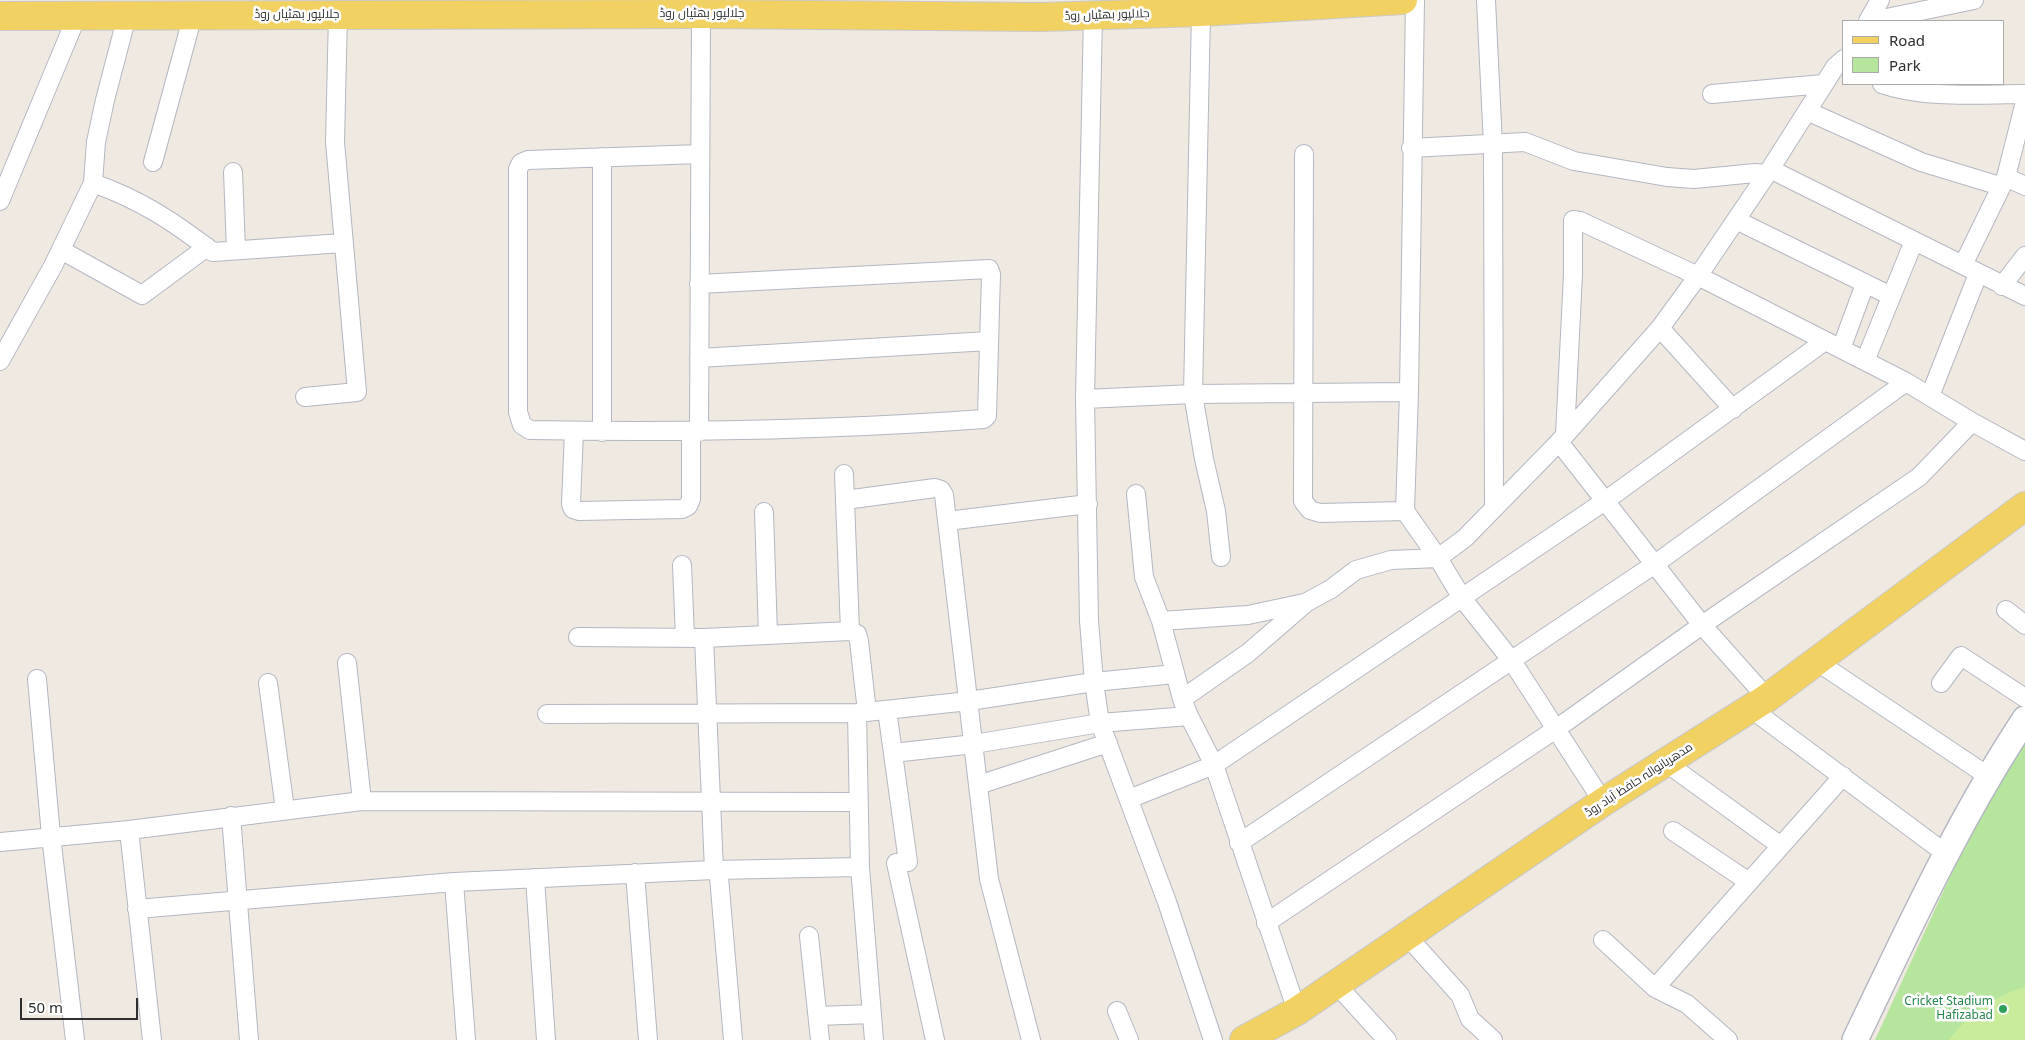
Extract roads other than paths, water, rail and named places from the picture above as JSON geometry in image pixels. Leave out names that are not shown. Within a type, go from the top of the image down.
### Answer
[{"type":"main road","name":"جلالپور بھٹیاں روڈ","points":[[0,16],[338,14],[1092,15],[1201,12],[1403,0]]},
{"type":"main road","name":"مدھریانوالہ حافظ آباد روڈ","points":[[1258,1037],[1603,802],[1758,703],[2025,506]]},
{"type":"street","points":[[1415,0],[1411,148],[1409,392],[1405,511],[1438,558],[1462,598],[1512,660],[1603,802]]},
{"type":"street","points":[[1486,0],[1493,145],[1494,508]]},
{"type":"street","points":[[1869,20],[1880,0]]},
{"type":"street","points":[[1877,20],[1974,0]]},
{"type":"street","points":[[1201,12],[1193,394],[1204,459],[1216,511],[1220,557]]},
{"type":"street","points":[[305,397],[357,392],[342,243],[335,142],[338,14]]},
{"type":"street","points":[[574,431],[571,504],[573,509],[579,511],[682,509],[688,506],[691,499],[699,358],[701,14]]},
{"type":"street","points":[[153,162],[193,15]]},
{"type":"street","points":[[1092,15],[1085,399],[1089,621],[1094,682],[1100,723],[1129,799],[1212,1040]]},
{"type":"street","points":[[0,201],[77,16]]},
{"type":"street","points":[[0,361],[94,183],[96,142],[127,16]]},
{"type":"street","points":[[1182,699],[1248,653],[1307,602],[1331,589],[1356,570],[1391,560],[1438,558],[1465,538],[1562,439],[1660,328],[1736,220],[1824,84],[1841,65]]},
{"type":"street","points":[[1712,94],[1824,84]]},
{"type":"street","points":[[1885,85],[1896,89],[1960,94],[2025,94]]},
{"type":"street","points":[[1930,396],[1971,270],[2003,182],[2025,102]]},
{"type":"street","points":[[1807,111],[1920,162],[2025,186]]},
{"type":"street","points":[[1411,148],[1525,142],[1574,161],[1667,177],[1694,179],[1768,172],[2025,296]]},
{"type":"street","points":[[699,284],[982,267],[989,269],[991,274],[987,416],[984,419],[863,428],[695,432],[530,430],[522,425],[518,412],[518,169],[521,163],[528,160],[700,154]]},
{"type":"street","points":[[1304,154],[1303,501],[1310,510],[1320,513],[1405,511]]},
{"type":"street","points":[[602,157],[602,432]]},
{"type":"street","points":[[233,172],[236,250]]},
{"type":"street","points":[[94,183],[129,196],[171,220],[213,252],[342,243]]},
{"type":"street","points":[[1945,852],[1843,776],[1758,703],[1702,625],[1605,501],[1562,439],[1573,274],[1573,220],[1580,221],[1698,276],[1865,361],[1906,382],[2025,451]]},
{"type":"street","points":[[1736,220],[1890,296]]},
{"type":"street","points":[[1865,361],[1914,241]]},
{"type":"street","points":[[60,250],[142,295],[207,247]]},
{"type":"street","points":[[2002,286],[2024,258]]},
{"type":"street","points":[[1129,799],[1214,765],[1605,501],[1733,409],[1833,345],[1864,284]]},
{"type":"street","points":[[1660,328],[1733,409]]},
{"type":"street","points":[[699,358],[989,341]]},
{"type":"street","points":[[1239,843],[1655,564],[1906,382]]},
{"type":"street","points":[[1085,399],[1193,394],[1409,392]]},
{"type":"street","points":[[1266,923],[1556,729],[1702,625],[1919,477],[1972,422]]},
{"type":"street","points":[[844,474],[850,631]]},
{"type":"street","points":[[845,500],[935,488],[941,490],[944,495],[989,879],[1031,1040]]},
{"type":"street","points":[[1136,494],[1144,577],[1161,621],[1182,699],[1214,765],[1297,1011]]},
{"type":"street","points":[[947,522],[1088,504]]},
{"type":"street","points":[[764,512],[768,635]]},
{"type":"street","points":[[682,565],[685,638]]},
{"type":"street","points":[[1161,621],[1248,615],[1307,602]]},
{"type":"street","points":[[2006,610],[2025,625]]},
{"type":"street","points":[[578,637],[704,638],[850,631],[857,634],[859,641],[862,713],[859,802],[860,866],[874,1040]]},
{"type":"street","points":[[704,638],[714,870],[719,877],[733,1040]]},
{"type":"street","points":[[1941,683],[1961,656],[2025,698]]},
{"type":"street","points":[[1816,661],[1988,776]]},
{"type":"street","points":[[347,664],[362,801]]},
{"type":"street","points":[[546,714],[862,713],[969,701],[1094,682],[1175,674]]},
{"type":"street","points":[[37,680],[51,836],[75,1040]]},
{"type":"street","points":[[268,683],[285,810]]},
{"type":"street","points":[[887,710],[908,862],[896,863],[935,1040]]},
{"type":"street","points":[[893,753],[974,744],[1100,723],[1189,716]]},
{"type":"street","points":[[1855,1040],[1945,852],[1988,776],[2025,719]]},
{"type":"street","points":[[978,785],[1108,743]]},
{"type":"street","points":[[1666,762],[1781,846]]},
{"type":"street","points":[[1655,988],[1843,776]]},
{"type":"street","points":[[0,842],[129,830],[362,801],[859,802]]},
{"type":"street","points":[[231,816],[249,1040]]},
{"type":"street","points":[[129,830],[152,1040]]},
{"type":"street","points":[[1673,831],[1749,882]]},
{"type":"street","points":[[137,909],[454,882],[714,870],[860,866]]},
{"type":"street","points":[[635,874],[648,1040]]},
{"type":"street","points":[[535,878],[546,1040]]},
{"type":"street","points":[[454,882],[466,1040]]},
{"type":"street","points":[[808,936],[820,1040]]},
{"type":"street","points":[[1407,936],[1460,995],[1470,1019],[1493,1040]]},
{"type":"street","points":[[1603,940],[1655,988],[1687,1004],[1728,1040]]},
{"type":"street","points":[[1336,984],[1388,1040]]},
{"type":"street","points":[[1117,1010],[1129,1040]]},
{"type":"street","points":[[818,1016],[872,1014]]},
{"type":"place","name":"Cricket Stadium Hafizabad","points":[[2003,1009]]}]
